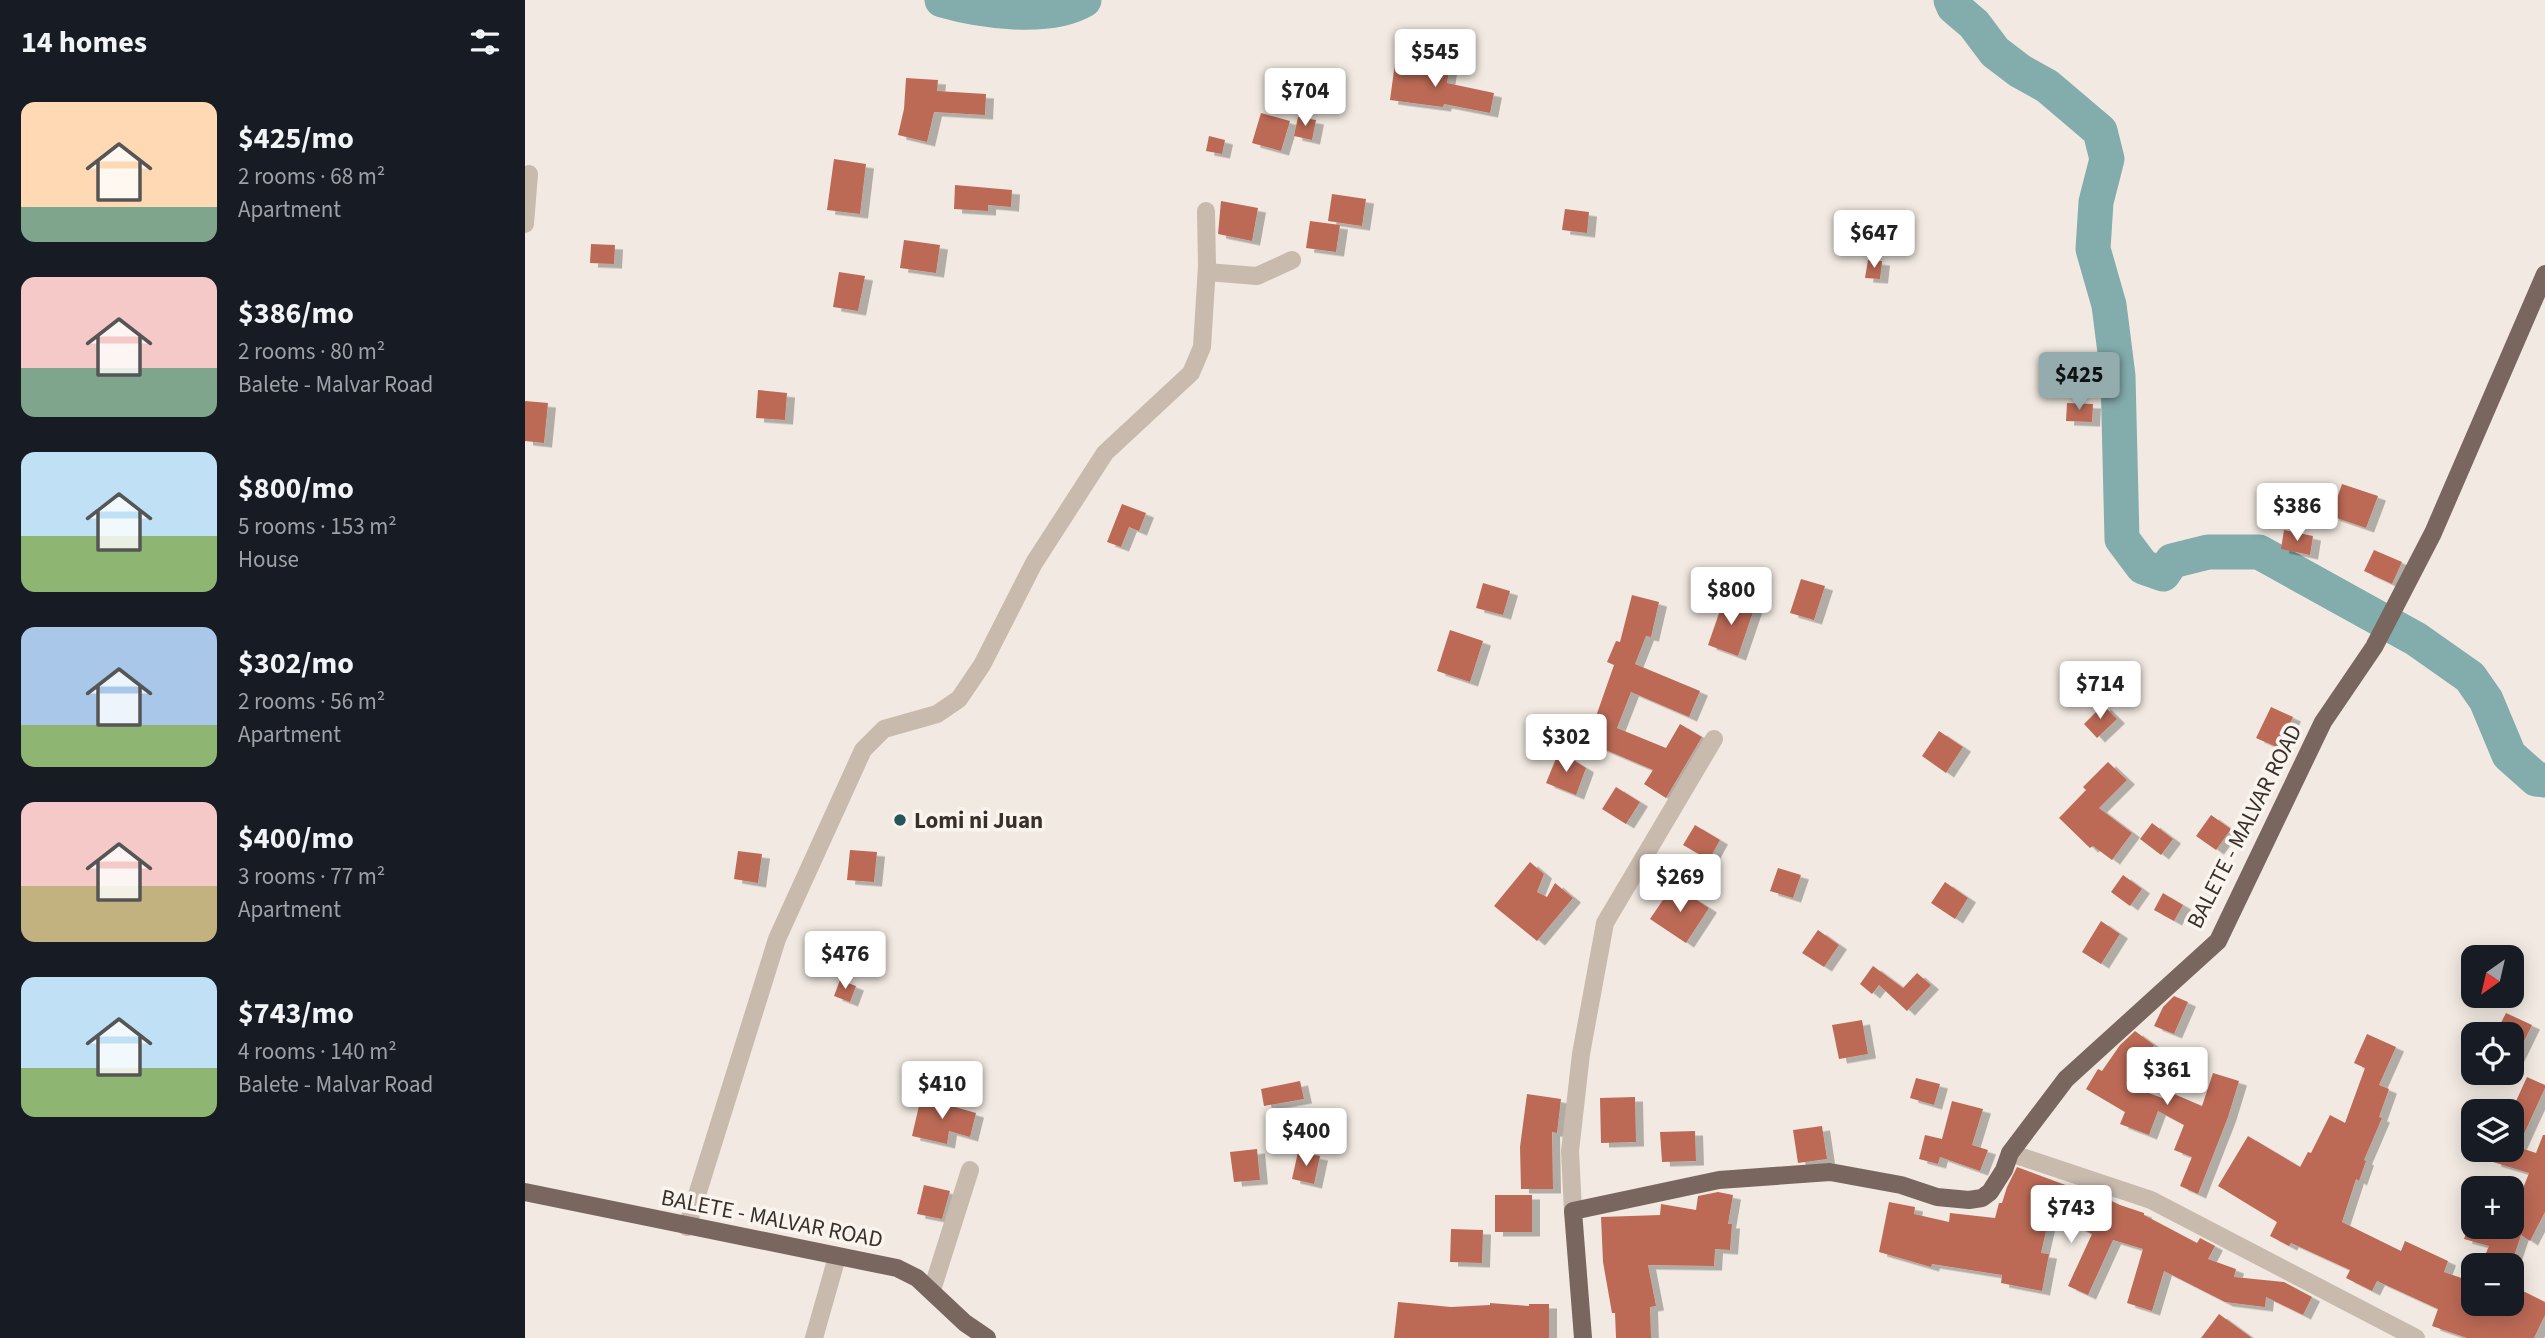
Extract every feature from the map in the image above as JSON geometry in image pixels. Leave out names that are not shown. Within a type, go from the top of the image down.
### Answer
[{"type":"main road","name":"BALETE - MALVAR ROAD","points":[[1573,1211],[1719,1180],[1830,1172],[1901,1185],[1937,1197],[1969,1200],[1982,1198],[1990,1192],[2004,1170],[2010,1153],[2066,1079],[2218,941],[2323,722],[2374,647],[2433,533],[2545,274]]},
{"type":"main road","name":"BALETE - MALVAR ROAD","points":[[525,1192],[897,1268],[917,1278],[965,1323],[987,1338]]},
{"type":"main road","points":[[1573,1211],[1583,1338]]},
{"type":"street","points":[[525,224],[529,174]]},
{"type":"street","points":[[687,1227],[777,939],[863,750],[884,729],[937,714],[959,699],[982,665],[1034,563],[1105,453],[1191,373],[1202,347],[1207,272],[1206,211]]},
{"type":"street","points":[[1207,272],[1257,276],[1292,260]]},
{"type":"street","points":[[1573,1211],[1570,1151],[1577,1082],[1605,923],[1714,739]]},
{"type":"street","points":[[2010,1153],[2151,1200],[2416,1338]]},
{"type":"street","points":[[932,1290],[970,1170]]},
{"type":"street","points":[[814,1338],[837,1257]]},
{"type":"building","points":[[1395,63],[1449,70],[1447,83],[1494,93],[1490,113],[1444,104],[1443,107],[1390,100]]},
{"type":"building","points":[[906,78],[938,80],[937,91],[986,94],[985,115],[934,112],[927,142],[898,135],[904,109]]},
{"type":"building","points":[[1261,113],[1290,121],[1281,151],[1252,143]]},
{"type":"building","points":[[1298,117],[1316,120],[1312,140],[1294,136]]},
{"type":"building","points":[[1209,136],[1225,140],[1222,154],[1206,151]]},
{"type":"building","points":[[834,159],[866,164],[860,214],[827,210]]},
{"type":"building","points":[[955,185],[1012,190],[1011,207],[988,205],[988,211],[954,209]]},
{"type":"building","points":[[1332,194],[1366,199],[1362,226],[1328,221]]},
{"type":"building","points":[[1221,201],[1258,208],[1252,241],[1218,234]]},
{"type":"building","points":[[1565,209],[1589,212],[1587,233],[1562,230]]},
{"type":"building","points":[[1310,221],[1340,225],[1336,252],[1306,248]]},
{"type":"building","points":[[904,240],[940,245],[936,273],[900,268]]},
{"type":"building","points":[[591,244],[615,245],[614,264],[590,263]]},
{"type":"building","points":[[1868,260],[1882,261],[1880,279],[1865,278]]},
{"type":"building","points":[[839,272],[865,276],[858,311],[833,307]]},
{"type":"building","points":[[758,390],[787,393],[785,420],[756,418]]},
{"type":"building","points":[[525,401],[548,403],[544,443],[525,441]]},
{"type":"building","points":[[2067,403],[2093,404],[2092,422],[2066,421]]},
{"type":"building","points":[[2342,484],[2378,496],[2366,528],[2331,516]]},
{"type":"building","points":[[1122,504],[1146,513],[1139,531],[1129,527],[1121,547],[1107,542]]},
{"type":"building","points":[[2284,530],[2313,536],[2310,555],[2281,549]]},
{"type":"building","points":[[2374,550],[2402,562],[2392,584],[2364,571]]},
{"type":"building","points":[[1801,579],[1825,586],[1814,620],[1790,613]]},
{"type":"building","points":[[1483,583],[1510,591],[1503,615],[1476,608]]},
{"type":"building","points":[[1632,595],[1659,602],[1651,637],[1646,636],[1635,664],[1700,691],[1689,717],[1631,692],[1617,728],[1666,748],[1680,724],[1702,737],[1666,798],[1644,784],[1653,770],[1587,742],[1614,665],[1607,662],[1616,641],[1620,642]]},
{"type":"building","points":[[1724,599],[1754,609],[1738,656],[1708,645]]},
{"type":"building","points":[[1450,630],[1483,641],[1470,682],[1437,671]]},
{"type":"building","points":[[2103,705],[2117,719],[2097,738],[2084,724]]},
{"type":"building","points":[[2271,707],[2293,717],[2279,748],[2256,738]]},
{"type":"building","points":[[1939,731],[1963,747],[1946,773],[1922,756]]},
{"type":"building","points":[[1559,751],[1586,768],[1576,795],[1546,783]]},
{"type":"building","points":[[2108,762],[2127,780],[2099,808],[2132,833],[2112,860],[2093,846],[2090,848],[2059,818],[2086,790],[2083,787]]},
{"type":"building","points":[[1616,787],[1640,802],[1626,824],[1602,809]]},
{"type":"building","points":[[2211,815],[2231,829],[2216,850],[2196,836]]},
{"type":"building","points":[[2152,823],[2173,839],[2161,855],[2140,839]]},
{"type":"building","points":[[1695,825],[1720,840],[1709,860],[1683,845]]},
{"type":"building","points":[[850,850],[877,852],[874,882],[847,880]]},
{"type":"building","points":[[738,851],[762,854],[758,883],[734,879]]},
{"type":"building","points":[[1530,862],[1544,874],[1537,892],[1547,897],[1555,883],[1573,898],[1537,941],[1494,906]]},
{"type":"building","points":[[1778,868],[1801,875],[1793,898],[1770,891]]},
{"type":"building","points":[[2123,875],[2142,889],[2130,906],[2111,892]]},
{"type":"building","points":[[1945,882],[1968,898],[1955,919],[1931,903]]},
{"type":"building","points":[[1673,885],[1709,908],[1686,943],[1650,919]]},
{"type":"building","points":[[2163,893],[2183,905],[2174,921],[2154,910]]},
{"type":"building","points":[[2101,921],[2120,934],[2101,964],[2082,952]]},
{"type":"building","points":[[1818,930],[1839,945],[1824,967],[1802,953]]},
{"type":"building","points":[[1873,966],[1903,988],[1917,973],[1931,985],[1907,1011],[1879,985],[1872,994],[1860,984]]},
{"type":"building","points":[[840,980],[856,986],[850,1002],[834,996]]},
{"type":"building","points":[[2174,996],[2188,1002],[2174,1034],[2154,1026],[2163,1007]]},
{"type":"building","points":[[2506,1013],[2532,1025],[2524,1041],[2524,1022],[2501,1022]]},
{"type":"building","points":[[1862,1020],[1868,1054],[1839,1059],[1832,1025]]},
{"type":"building","points":[[2135,1031],[2154,1045],[2133,1087],[2170,1101],[2174,1094],[2202,1106],[2213,1073],[2239,1081],[2198,1194],[2180,1186],[2192,1157],[2174,1150],[2184,1125],[2158,1111],[2149,1135],[2120,1124],[2125,1112],[2086,1089],[2098,1069],[2102,1071],[2120,1045]]},
{"type":"building","points":[[2367,1034],[2396,1047],[2379,1085],[2389,1089],[2379,1117],[2382,1118],[2364,1160],[2366,1161],[2359,1181],[2356,1179],[2342,1222],[2401,1251],[2405,1241],[2448,1261],[2444,1272],[2461,1278],[2461,1316],[2524,1316],[2524,1292],[2545,1302],[2545,1315],[2534,1338],[2467,1338],[2432,1326],[2438,1309],[2377,1281],[2372,1291],[2346,1278],[2350,1270],[2270,1236],[2277,1222],[2218,1186],[2248,1136],[2300,1167],[2308,1152],[2311,1153],[2330,1115],[2345,1123],[2365,1068],[2354,1063]]},
{"type":"building","points":[[2527,1077],[2545,1085],[2545,1088],[2524,1134],[2524,1099],[2517,1099]]},
{"type":"building","points":[[1916,1078],[1940,1084],[1934,1105],[1910,1098]]},
{"type":"building","points":[[1300,1081],[1304,1099],[1264,1106],[1261,1089]]},
{"type":"building","points":[[1527,1094],[1561,1099],[1557,1133],[1552,1132],[1553,1189],[1521,1189],[1520,1147]]},
{"type":"building","points":[[921,1097],[976,1113],[970,1137],[949,1131],[947,1144],[912,1136]]},
{"type":"building","points":[[1635,1097],[1636,1142],[1601,1143],[1600,1098]]},
{"type":"building","points":[[1952,1101],[1983,1109],[1972,1145],[1988,1150],[1980,1171],[1940,1157],[1938,1164],[1919,1159],[1925,1135],[1942,1139]]},
{"type":"building","points":[[1822,1126],[1827,1159],[1798,1163],[1793,1130]]},
{"type":"building","points":[[1695,1131],[1696,1161],[1662,1162],[1660,1132]]},
{"type":"building","points":[[2545,1135],[2545,1212],[2530,1241],[2524,1237],[2524,1186],[2529,1173],[2493,1162],[2524,1162],[2524,1149],[2536,1153]]},
{"type":"building","points":[[1257,1149],[1260,1180],[1234,1182],[1230,1152]]},
{"type":"building","points":[[1298,1152],[1320,1156],[1314,1184],[1292,1179]]},
{"type":"building","points":[[2017,1167],[2144,1213],[2197,1243],[2200,1238],[2215,1246],[2208,1259],[2236,1269],[2234,1277],[2284,1282],[2312,1297],[2303,1315],[2266,1297],[2265,1307],[2225,1302],[2164,1271],[2152,1311],[2127,1303],[2143,1249],[2113,1240],[2088,1295],[2068,1286],[2092,1234],[2050,1213],[2041,1253],[2049,1254],[2042,1291],[2001,1283],[2002,1275],[1932,1264],[1931,1267],[1879,1252],[1889,1202],[1915,1207],[1914,1214],[1949,1222],[1950,1213],[1995,1218],[1999,1203],[2002,1203]]},
{"type":"building","points":[[924,1185],[950,1191],[942,1219],[917,1214]]},
{"type":"building","points":[[1718,1192],[1733,1195],[1728,1224],[1732,1224],[1730,1250],[1715,1249],[1714,1266],[1648,1265],[1656,1306],[1650,1307],[1651,1338],[1616,1338],[1615,1313],[1612,1313],[1603,1262],[1601,1217],[1660,1215],[1661,1204],[1696,1210],[1698,1196]]},
{"type":"building","points":[[1495,1195],[1532,1195],[1532,1232],[1495,1232]]},
{"type":"building","points":[[1451,1229],[1483,1230],[1482,1263],[1450,1262]]},
{"type":"building","points":[[2464,1239],[2520,1239],[2515,1253],[2486,1253],[2489,1246]]},
{"type":"building","points":[[1398,1302],[1451,1307],[1490,1303],[1529,1306],[1549,1304],[1549,1338],[1394,1338]]},
{"type":"building","points":[[2219,1314],[2252,1338],[2201,1338]]},
{"type":"waterway","points":[[942,0],[975,8],[1014,12],[1052,10],[1084,0]]},
{"type":"waterway","points":[[1951,0],[1954,7],[1974,24],[1995,52],[2020,71],[2047,86],[2100,131],[2107,159],[2096,202],[2093,249],[2109,305],[2118,376],[2122,539],[2143,567],[2163,574],[2172,561],[2208,552],[2259,552],[2416,639],[2470,677],[2486,700],[2509,755],[2536,779],[2545,780]]},
{"type":"place","name":"Lomi ni Juan","points":[[900,820]]}]
